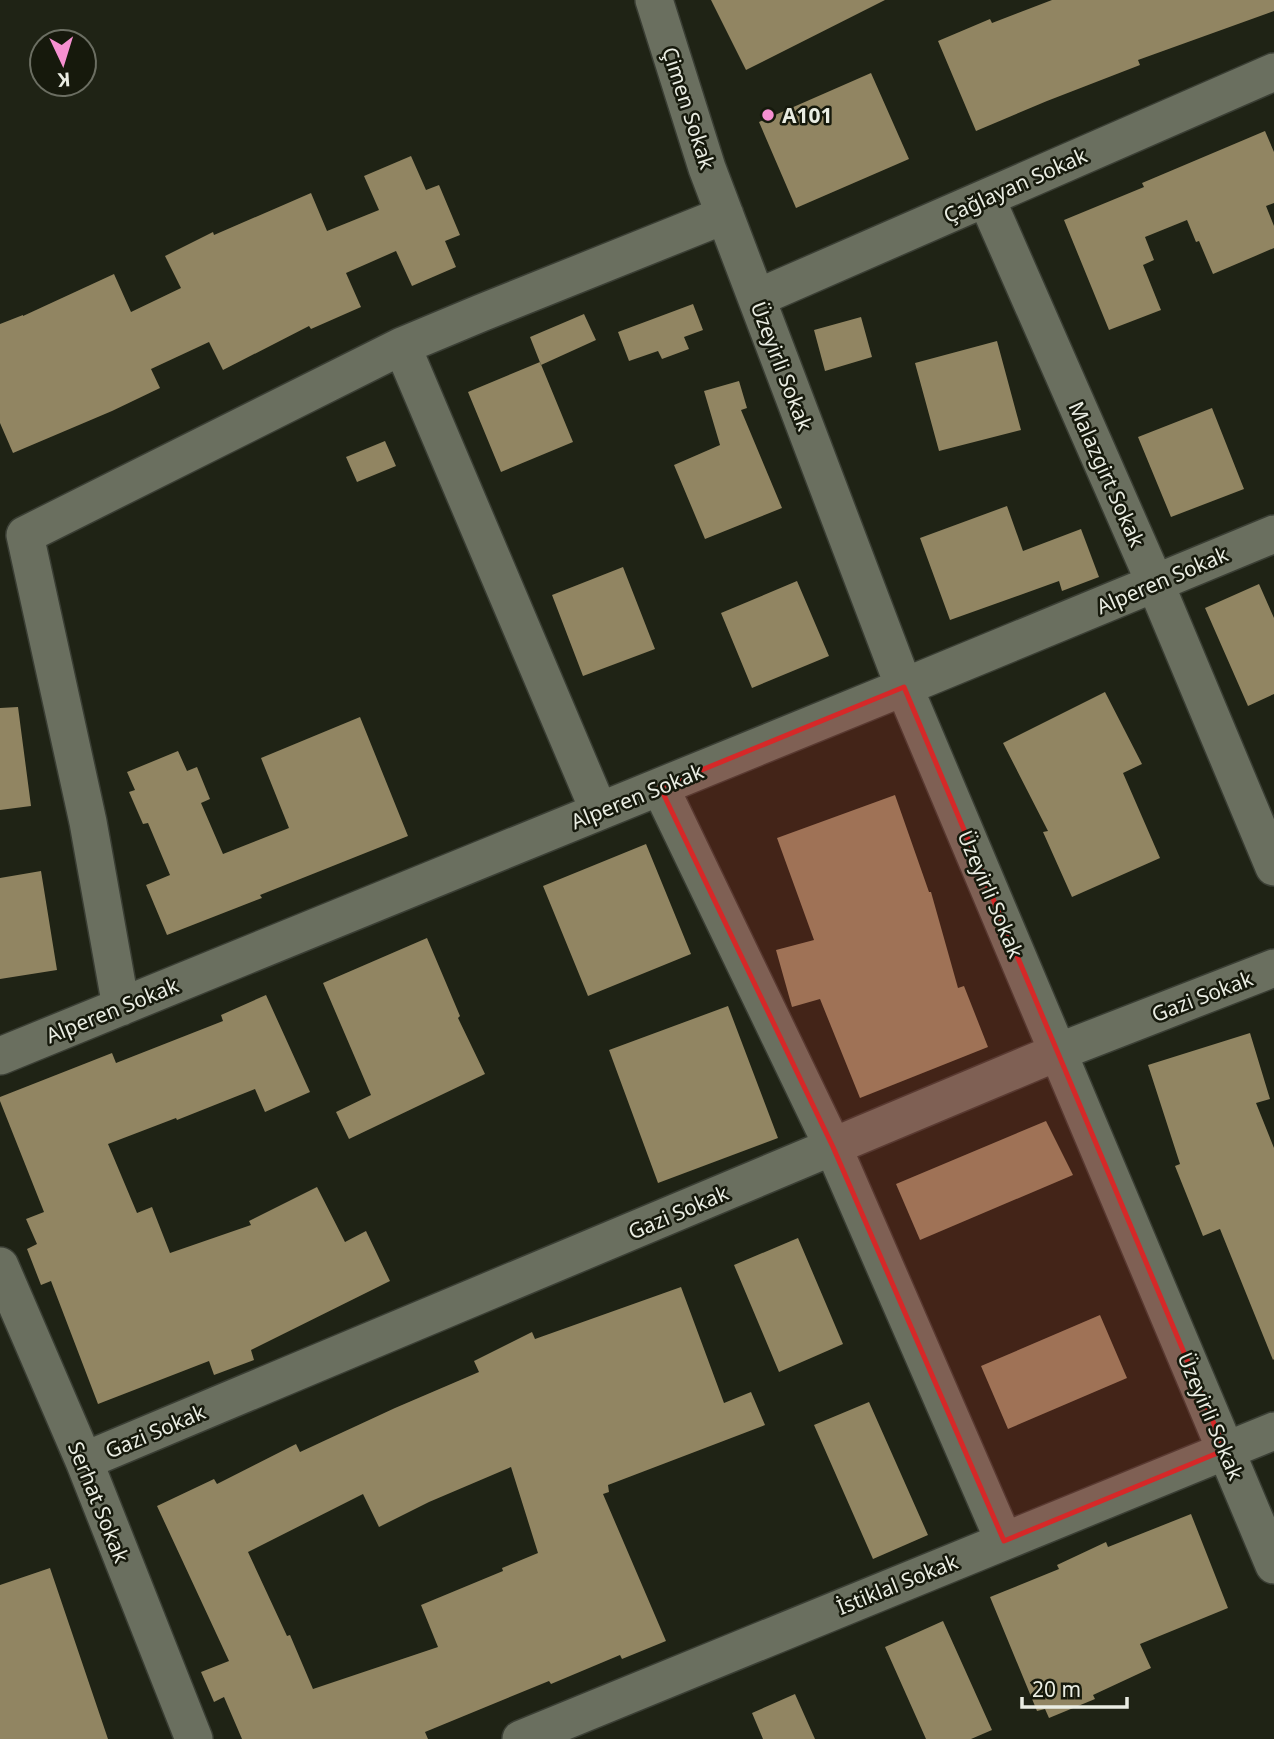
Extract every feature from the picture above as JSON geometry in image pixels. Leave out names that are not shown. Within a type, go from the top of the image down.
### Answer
[{"type":"street","name":"Çimen Sokak","points":[[654,0],[707,168],[725,215]]},
{"type":"street","name":"Çağlayan Sokak","points":[[757,298],[1274,72]]},
{"type":"street","name":"Malazgirt Sokak","points":[[986,198],[1155,583],[1274,867]]},
{"type":"street","name":"Üzeyirli Sokak","points":[[725,215],[904,687],[1274,1565]]},
{"type":"street","points":[[121,1007],[88,822],[25,535],[402,346],[725,215]]},
{"type":"street","points":[[402,346],[599,811]]},
{"type":"street","name":"Alperen Sokak","points":[[0,1056],[1274,534]]},
{"type":"street","points":[[660,786],[833,1147],[1004,1541]]},
{"type":"street","name":"Gazi Sokak","points":[[84,1461],[1058,1052],[1274,968]]},
{"type":"street","name":"Serhat Sokak","points":[[0,1266],[84,1461],[194,1739]]},
{"type":"street","name":"İstiklal Sokak","points":[[521,1739],[1274,1430]]},
{"type":"highlighted area","points":[[904,687],[1225,1450],[1004,1541],[833,1147],[660,787]]},
{"type":"building","points":[[711,0],[885,0],[746,70]]},
{"type":"building","points":[[1052,0],[1274,0],[1274,11],[1138,60],[1140,65],[976,131],[938,41],[990,19],[992,23]]},
{"type":"building","points":[[871,73],[909,159],[796,208],[759,122]]},
{"type":"building","points":[[1265,131],[1274,152],[1274,203],[1266,206],[1274,226],[1274,248],[1213,274],[1187,220],[1145,237],[1154,260],[1143,265],[1161,310],[1109,330],[1064,220],[1144,187],[1142,183]]},
{"type":"building","points":[[411,156],[426,190],[439,185],[460,235],[445,241],[456,267],[412,286],[396,251],[346,273],[361,307],[311,329],[309,326],[223,370],[209,342],[151,369],[160,388],[13,453],[0,423],[0,324],[114,274],[131,312],[181,288],[165,256],[213,232],[214,235],[311,193],[327,231],[379,210],[364,176]]},
{"type":"building","points":[[693,304],[703,330],[684,337],[689,349],[662,359],[658,351],[629,361],[618,332]]},
{"type":"building","points":[[584,314],[596,340],[541,365],[530,337]]},
{"type":"building","points":[[861,317],[872,357],[825,371],[814,330]]},
{"type":"building","points":[[997,341],[1021,430],[939,451],[915,363]]},
{"type":"building","points":[[540,362],[573,442],[501,472],[468,392]]},
{"type":"building","points":[[739,381],[747,408],[741,410],[782,508],[705,539],[674,465],[720,445],[704,391]]},
{"type":"building","points":[[1212,408],[1244,489],[1171,517],[1138,437]]},
{"type":"building","points":[[385,441],[396,466],[357,482],[346,457]]},
{"type":"building","points":[[1007,506],[1023,551],[1081,529],[1099,577],[1062,591],[1059,581],[950,620],[920,538]]},
{"type":"building","points":[[623,567],[655,649],[583,676],[552,595]]},
{"type":"building","points":[[797,581],[829,656],[752,688],[721,613]]},
{"type":"building","points":[[1259,584],[1274,618],[1274,694],[1248,706],[1205,608]]},
{"type":"building","points":[[1105,692],[1142,764],[1123,773],[1160,858],[1072,897],[1043,832],[1048,831],[1003,743]]},
{"type":"building","points":[[18,707],[31,806],[0,810],[0,708]]},
{"type":"building","points":[[360,717],[408,836],[167,935],[146,885],[170,875],[148,823],[143,824],[129,792],[135,790],[127,772],[178,751],[187,771],[197,767],[210,799],[201,803],[223,854],[289,828],[261,758]]},
{"type":"building","points":[[895,795],[931,892],[958,988],[964,986],[988,1047],[860,1098],[820,999],[792,1007],[776,950],[814,940],[777,838]]},
{"type":"building","points":[[646,844],[691,954],[588,996],[543,886]]},
{"type":"building","points":[[41,871],[57,970],[0,979],[0,878]]},
{"type":"building","points":[[427,938],[460,1016],[458,1018],[485,1074],[349,1139],[336,1112],[371,1095],[323,983]]},
{"type":"building","points":[[266,995],[310,1092],[265,1112],[255,1089],[108,1144],[137,1213],[152,1207],[170,1253],[251,1225],[249,1221],[317,1187],[345,1242],[366,1231],[390,1281],[251,1350],[254,1360],[214,1375],[209,1361],[98,1404],[51,1281],[41,1285],[27,1249],[37,1244],[26,1219],[44,1212],[0,1097],[112,1053],[116,1063],[223,1021],[221,1015]]},
{"type":"building","points":[[728,1006],[778,1138],[658,1183],[609,1050]]},
{"type":"building","points":[[1250,1033],[1270,1099],[1256,1103],[1274,1148],[1273,1360],[1220,1229],[1203,1236],[1175,1166],[1180,1164],[1148,1065]]},
{"type":"building","points":[[1046,1121],[1073,1175],[920,1240],[896,1184]]},
{"type":"building","points":[[798,1238],[843,1344],[779,1372],[734,1265]]},
{"type":"building","points":[[681,1287],[724,1403],[751,1392],[765,1425],[608,1485],[609,1492],[603,1494],[666,1641],[622,1659],[620,1655],[551,1684],[549,1681],[425,1732],[428,1739],[242,1739],[224,1697],[214,1702],[201,1672],[229,1661],[157,1506],[214,1479],[217,1484],[296,1444],[300,1452],[479,1372],[474,1361],[532,1332],[535,1339]],"holes":[[[511,1467],[538,1553],[502,1568],[503,1571],[421,1605],[438,1647],[313,1689],[290,1635],[287,1636],[248,1552],[363,1494],[379,1527]]]},
{"type":"building","points":[[1100,1315],[1127,1378],[1008,1429],[981,1366]]},
{"type":"building","points":[[869,1402],[928,1535],[873,1559],[814,1425]]},
{"type":"building","points":[[1191,1514],[1228,1608],[1140,1644],[1151,1668],[1093,1695],[1095,1699],[1049,1718],[1045,1709],[1037,1711],[990,1597],[1059,1569],[1057,1565],[1106,1542],[1108,1547]]},
{"type":"building","points":[[50,1568],[108,1739],[0,1739],[0,1585]]},
{"type":"building","points":[[943,1621],[992,1730],[971,1739],[926,1739],[885,1647]]},
{"type":"building","points":[[795,1694],[815,1739],[763,1739],[752,1713]]},
{"type":"place","name":"A101","points":[[768,115]]}]
